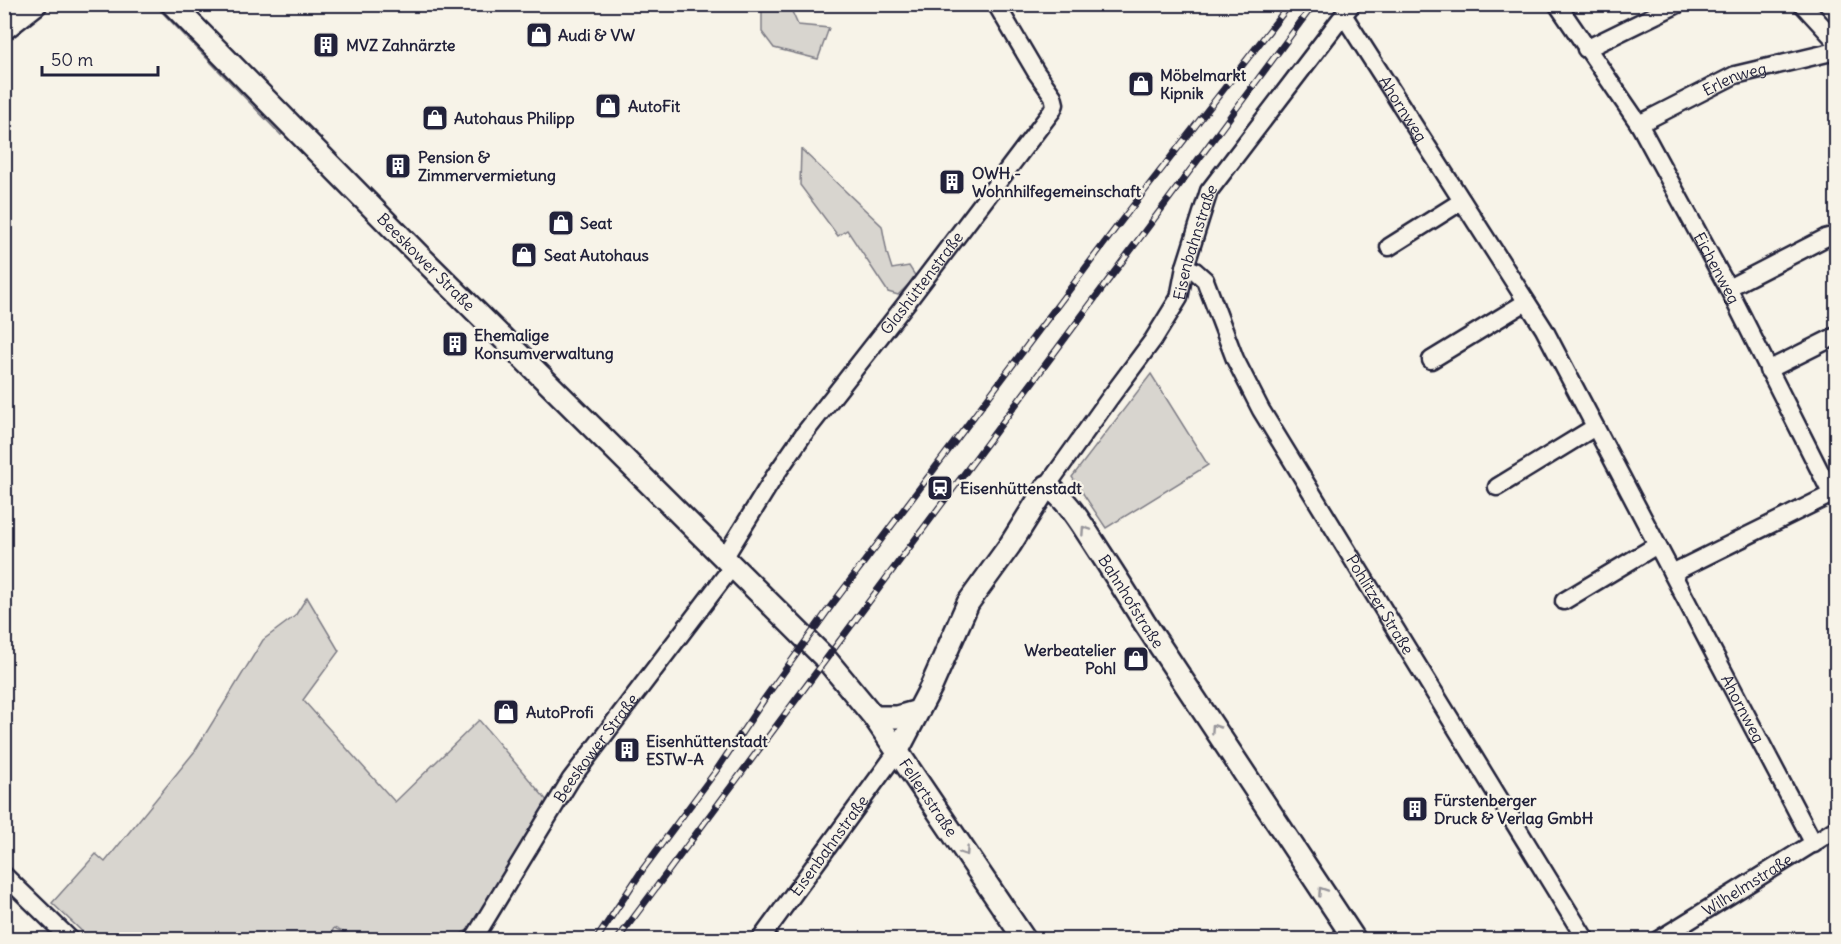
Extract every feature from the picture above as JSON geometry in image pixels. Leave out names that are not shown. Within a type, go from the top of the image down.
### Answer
[{"type":"street","points":[[4,29],[36,4]]},
{"type":"street","name":"Beeskower Straße","points":[[172,4],[421,257],[826,659]]},
{"type":"street","name":"Glashüttenstraße","points":[[728,563],[776,474],[803,435],[1052,111],[1055,104],[1053,96],[1036,72],[996,4]]},
{"type":"street","name":"Eichenweg","points":[[1557,4],[1639,124],[1728,288],[1768,370],[1834,494]]},
{"type":"street","points":[[1586,49],[1678,4]]},
{"type":"street","points":[[1802,4],[1836,41]]},
{"type":"street","name":"Ahornweg","points":[[1348,10],[1462,201],[1544,329],[1814,844]]},
{"type":"street","name":"Eisenbahnstraße","points":[[1047,486],[1153,340],[1179,298],[1185,267],[1209,191],[1348,10]]},
{"type":"street","name":"Erlenweg","points":[[1639,124],[1735,75],[1836,51]]},
{"type":"street","points":[[1389,247],[1462,201]]},
{"type":"street","points":[[1728,288],[1825,238],[1836,235]]},
{"type":"street","name":"Pohlitzer Straße","points":[[1185,267],[1195,271],[1205,280],[1235,359],[1262,410],[1586,939]]},
{"type":"street","points":[[1431,360],[1526,302]]},
{"type":"street","points":[[1768,370],[1836,336]]},
{"type":"street","points":[[1497,487],[1595,426]]},
{"type":"street","points":[[897,752],[931,687],[968,603],[1010,545],[1047,486]]},
{"type":"street","name":"Bahnhofstraße","points":[[1047,486],[1070,507],[1355,939]]},
{"type":"street","points":[[1672,573],[1834,494]]},
{"type":"street","points":[[1564,601],[1657,544]]},
{"type":"street","name":"Beeskower Straße","points":[[472,939],[571,779],[728,563]]},
{"type":"street","name":"Fellertstraße","points":[[826,659],[874,717],[1025,939]]},
{"type":"street","points":[[874,717],[897,717],[918,711]]},
{"type":"street","name":"Eisenbahnstraße","points":[[760,939],[897,752]]},
{"type":"street","name":"Wilhelmstraße","points":[[1658,939],[1836,829]]},
{"type":"street","points":[[4,875],[71,939]]},
{"type":"shaded area","points":[[155,5],[162,5],[285,130],[281,135]]},
{"type":"shaded area","points":[[762,5],[789,5],[798,25],[829,28],[818,59],[774,48],[762,32]]},
{"type":"shaded area","points":[[801,149],[882,226],[892,269],[909,266],[916,277],[898,295],[888,292],[847,230],[838,236],[800,185]]},
{"type":"shaded area","points":[[1151,374],[1208,465],[1106,528],[1072,477]]},
{"type":"shaded area","points":[[307,597],[339,651],[303,700],[395,802],[479,720],[549,803],[474,926],[453,939],[358,939],[334,928],[328,940],[90,939],[52,903],[96,854],[105,862],[195,751],[263,640],[295,616]]},
{"type":"railway","points":[[596,940],[643,869],[716,771],[831,606],[1115,229],[1290,4]]},
{"type":"railway","points":[[617,940],[1314,4]]},
{"type":"place","name":"Audi & VW","points":[[539,35]]},
{"type":"place","name":"MVZ Zahnärzte","points":[[326,45]]},
{"type":"place","name":"Möbelmarkt Kipnik","points":[[1141,84]]},
{"type":"place","name":"AutoFit","points":[[608,106]]},
{"type":"place","name":"Autohaus Philipp","points":[[435,118]]},
{"type":"place","name":"Pension & Zimmervermietung","points":[[398,166]]},
{"type":"place","name":"OWH - Wohnhilfegemeinschaft","points":[[952,182]]},
{"type":"place","name":"Seat","points":[[561,223]]},
{"type":"place","name":"Seat Autohaus","points":[[524,255]]},
{"type":"place","name":"Ehemalige Konsumverwaltung","points":[[455,344]]},
{"type":"place","name":"Eisenhüttenstadt","points":[[940,488]]},
{"type":"place","name":"Werbeatelier Pohl","points":[[1136,659]]},
{"type":"place","name":"AutoProfi","points":[[506,712]]},
{"type":"place","name":"Eisenhüttenstadt ESTW-A","points":[[627,750]]},
{"type":"place","name":"Fürstenberger Druck & Verlag GmbH","points":[[1415,809]]}]
